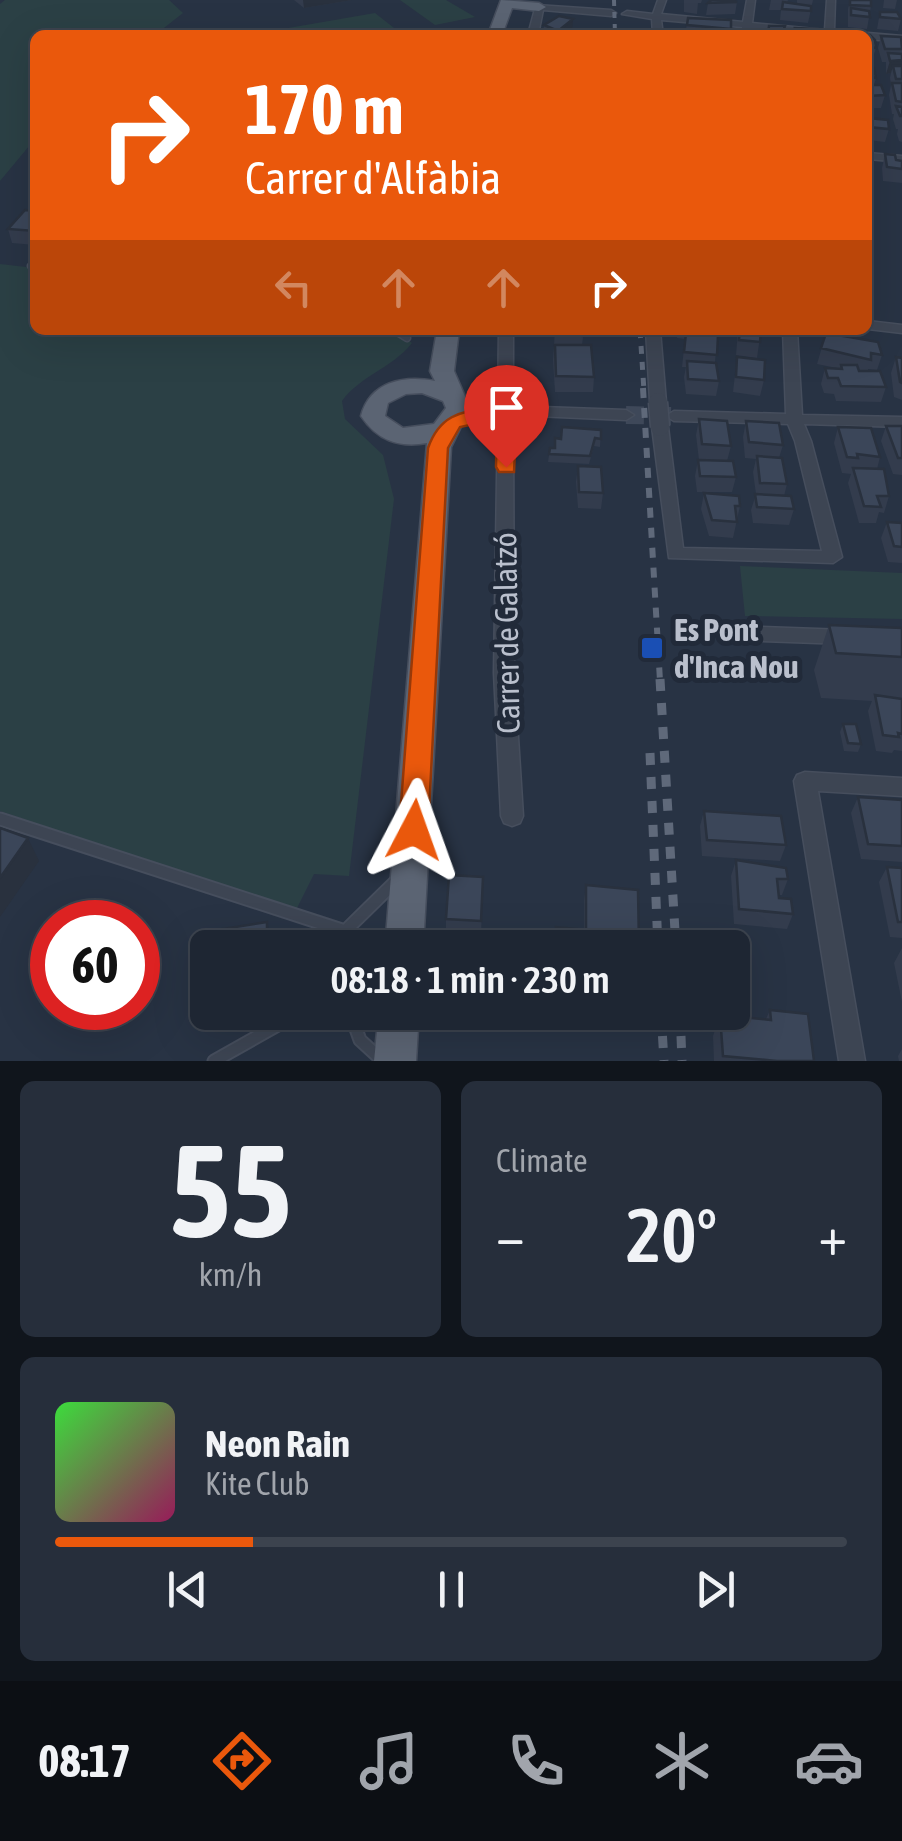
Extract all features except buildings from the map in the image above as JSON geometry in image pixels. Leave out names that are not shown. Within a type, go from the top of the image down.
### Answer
[{"type":"main road","points":[[497,30],[506,6],[532,5]]},
{"type":"main road","points":[[447,336],[396,388],[377,400],[373,416],[386,431],[422,437],[450,412]]},
{"type":"main road","points":[[406,930],[438,448],[450,412],[442,371],[447,336]]},
{"type":"main road","points":[[396,388],[421,386],[450,412]]},
{"type":"main road","points":[[398,435],[419,465],[434,504]]},
{"type":"main road","points":[[395,1061],[398,1030]]},
{"type":"street","points":[[657,30],[656,17],[662,0]]},
{"type":"street","points":[[627,14],[746,30],[751,0]]},
{"type":"street","points":[[829,30],[831,0]]},
{"type":"street","points":[[532,5],[611,13]]},
{"type":"street","points":[[872,36],[902,39]]},
{"type":"street","points":[[872,156],[902,159]]},
{"type":"street","points":[[872,326],[902,329]]},
{"type":"street","name":"Carrer de Galatzó","points":[[506,335],[504,673],[512,816]]},
{"type":"street","points":[[653,335],[658,402],[667,422],[674,554],[833,558],[794,420],[790,335]]},
{"type":"street","points":[[450,412],[626,415]]},
{"type":"street","points":[[667,422],[902,422]]},
{"type":"street","points":[[736,633],[868,638]]},
{"type":"street","points":[[852,1061],[805,780],[902,787]]},
{"type":"lane","points":[[402,335],[407,338]]},
{"type":"lane","points":[[0,819],[340,930]]},
{"type":"lane","points":[[348,930],[411,866]]},
{"type":"lane","points":[[214,1061],[269,1030]]},
{"type":"lane","points":[[356,1030],[360,1040],[383,1061]]},
{"type":"green space","points":[[5,0],[169,0],[183,13],[161,30],[30,30],[30,145],[0,181],[0,4]]},
{"type":"green space","points":[[400,0],[446,0],[475,17],[435,25]]},
{"type":"green space","points":[[375,13],[397,30],[277,30]]},
{"type":"green space","points":[[0,264],[30,267],[30,335],[401,335],[412,343],[342,401],[345,419],[383,455],[394,499],[349,876],[314,874],[295,912],[0,811]]},
{"type":"green space","points":[[740,566],[902,573],[902,619],[745,616]]},
{"type":"tunnel","points":[[626,415],[674,416]]},
{"type":"railway","points":[[614,0],[615,30]]},
{"type":"railway","points":[[640,335],[644,391]]},
{"type":"railway","points":[[643,388],[660,681]]},
{"type":"railway","points":[[660,679],[675,930]]},
{"type":"railway","points":[[650,753],[657,930]]},
{"type":"railway","points":[[662,1030],[664,1061]]},
{"type":"railway","points":[[681,1030],[682,1061]]},
{"type":"place","name":"Es Pont d'Inca Nou","points":[[652,648]]},
{"type":"route","points":[[414,830],[438,448],[444,430],[454,422],[507,410],[506,467]]}]
